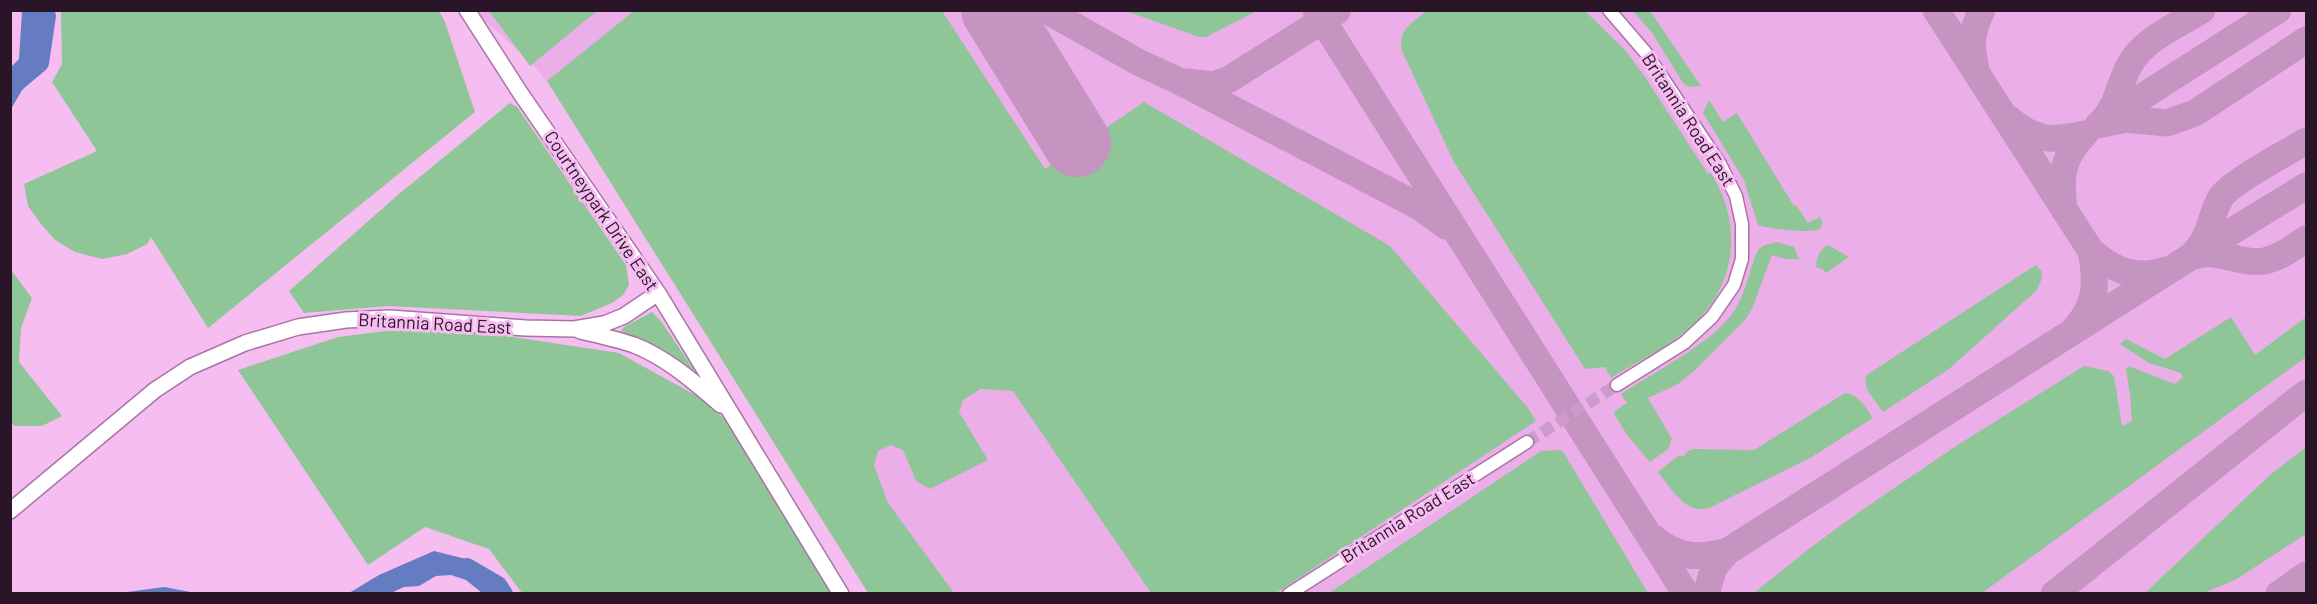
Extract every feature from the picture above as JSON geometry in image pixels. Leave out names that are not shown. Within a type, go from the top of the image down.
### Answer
[{"type":"street","name":"Courtneypark Drive East","points":[[467,10],[521,94],[658,293],[732,414]]},
{"type":"street","name":"Britannia Road East","points":[[1603,10],[1617,21]]},
{"type":"street","name":"Britannia Road East","points":[[1609,10],[1646,53],[1720,164],[1736,196],[1742,224],[1742,259],[1734,285],[1712,317],[1684,343],[1617,385]]},
{"type":"street","name":"Britannia Road East","points":[[10,511],[155,390],[190,367],[255,340],[298,327],[346,320],[390,318],[526,328],[574,329],[603,324],[624,316],[658,293]]},
{"type":"street","points":[[574,329],[614,339],[649,352],[676,368],[732,414],[841,594]]},
{"type":"street","name":"Britannia Road East","points":[[1289,594],[1527,442]]},
{"type":"shaded area","points":[[478,11],[2306,11],[2306,593],[872,593],[558,95],[529,60],[484,20]]},
{"type":"green space","points":[[1428,10],[1585,11],[1625,50],[1708,174],[1711,173],[1722,194],[1729,216],[1730,260],[1724,280],[1714,300],[1700,318],[1682,334],[1611,378],[1605,367],[1585,369],[1454,162],[1402,51],[1404,32]]},
{"type":"green space","points":[[61,11],[439,11],[445,22],[475,112],[208,328],[151,237],[147,244],[127,254],[102,259],[75,252],[55,240],[28,206],[24,184],[97,151],[52,82],[62,64]]},
{"type":"green space","points":[[489,11],[597,11],[530,66]]},
{"type":"green space","points":[[634,11],[942,11],[1045,169],[1144,102],[1390,246],[1528,408],[1536,421],[1276,593],[1151,593],[1013,391],[981,389],[963,400],[959,412],[988,460],[930,489],[916,481],[903,450],[891,445],[878,451],[874,465],[888,503],[954,593],[868,593],[547,81]]},
{"type":"green space","points":[[1126,11],[1257,11],[1206,37],[1199,37]]},
{"type":"green space","points":[[1633,11],[1650,11],[1701,86],[1689,87],[1683,83],[1653,34]]},
{"type":"green space","points":[[1709,100],[1723,122],[1737,113],[1794,206],[1796,205],[1808,223],[1820,217],[1823,223],[1820,229],[1798,231],[1758,225],[1744,180],[1703,113]]},
{"type":"green space","points":[[510,103],[517,107],[626,265],[629,285],[623,295],[612,303],[581,316],[388,306],[304,313],[289,291],[399,194]]},
{"type":"green space","points":[[1777,242],[1794,247],[1799,259],[1785,259],[1772,255],[1752,309],[1745,320],[1678,384],[1648,398],[1672,439],[1668,449],[1650,462],[1628,436],[1614,414],[1627,403],[1621,394],[1698,346],[1724,323],[1742,297],[1758,250]]},
{"type":"green space","points":[[1828,245],[1849,257],[1826,273],[1816,267],[1816,264],[1821,251]]},
{"type":"green space","points":[[2036,265],[2042,272],[2036,291],[1949,369],[1883,412],[1867,390],[1865,378],[1868,374]]},
{"type":"green space","points":[[11,270],[32,298],[21,328],[19,362],[62,416],[42,426],[14,426],[11,421]]},
{"type":"green space","points":[[652,312],[661,321],[698,376],[621,331],[624,327]]},
{"type":"green space","points":[[2231,317],[2255,355],[2306,317],[2306,357],[1982,593],[1754,593],[1862,510],[1956,446],[2084,366],[2108,371],[2114,376],[2122,426],[2132,421],[2126,369],[2128,366],[2175,384],[2183,377],[2181,373],[2149,363],[2120,344],[2126,339],[2165,359]]},
{"type":"green space","points":[[419,327],[499,335],[619,353],[706,401],[750,444],[842,593],[522,593],[489,549],[425,527],[368,565],[238,370],[338,337]]},
{"type":"green space","points":[[1845,393],[1855,396],[1873,418],[1810,458],[1709,508],[1693,508],[1686,504],[1679,499],[1658,472],[1678,456],[1684,456],[1693,449],[1754,450]]},
{"type":"green space","points":[[2306,447],[2306,534],[2235,580],[2203,593],[2145,593],[2270,475]]},
{"type":"green space","points":[[1562,450],[1648,593],[1329,593],[1541,451]]},
{"type":"water","points":[[22,11],[46,11],[49,44],[11,109],[11,67],[19,59]]},
{"type":"water","points":[[434,551],[466,559],[503,593],[482,593],[466,580],[451,575],[436,576],[419,586],[404,587],[391,593],[349,593],[379,575]]},
{"type":"water","points":[[164,587],[196,593],[120,593]]},
{"type":"waterway","points":[[10,88],[40,63],[47,16],[45,10]]},
{"type":"waterway","points":[[467,567],[498,585],[504,594]]},
{"type":"taxiway","points":[[1046,10],[1138,62],[1177,80],[1420,207],[1446,226]]},
{"type":"taxiway","points":[[1316,10],[1686,594]]},
{"type":"taxiway","points":[[1936,10],[2091,251],[2094,292],[2088,310],[2076,327]]},
{"type":"taxiway","points":[[1976,70],[1973,40],[1975,26],[1982,10]]},
{"type":"taxiway","points":[[2103,120],[2115,101],[2129,66],[2143,48],[2161,34],[2202,10]]},
{"type":"taxiway","points":[[2106,120],[2278,10]]},
{"type":"taxiway","points":[[1187,82],[1213,85],[1228,80],[1337,11]]},
{"type":"taxiway","points":[[2098,125],[2125,119],[2167,123],[2195,113],[2306,40]]},
{"type":"taxiway","points":[[2009,119],[2028,132],[2045,138],[2085,134],[2071,152],[2064,169],[2062,187],[2064,210]]},
{"type":"taxiway","points":[[2195,252],[2204,239],[2221,197],[2236,183],[2306,141]]},
{"type":"taxiway","points":[[1706,594],[1714,567],[1728,551],[2190,257],[2306,186]]},
{"type":"taxiway","points":[[2194,256],[2212,254],[2246,261],[2264,261],[2281,255],[2306,239]]},
{"type":"taxiway","points":[[2091,251],[2108,264],[2126,272],[2145,274],[2166,270]]},
{"type":"taxiway","points":[[2054,594],[2306,393]]},
{"type":"taxiway","points":[[1652,537],[1670,549],[1688,555],[1697,556],[1728,551]]},
{"type":"taxiway","points":[[2279,594],[2306,575]]},
{"type":"runway","points":[[995,10],[1077,143]]},
{"type":"tunnel","points":[[1527,442],[1617,385]]}]
